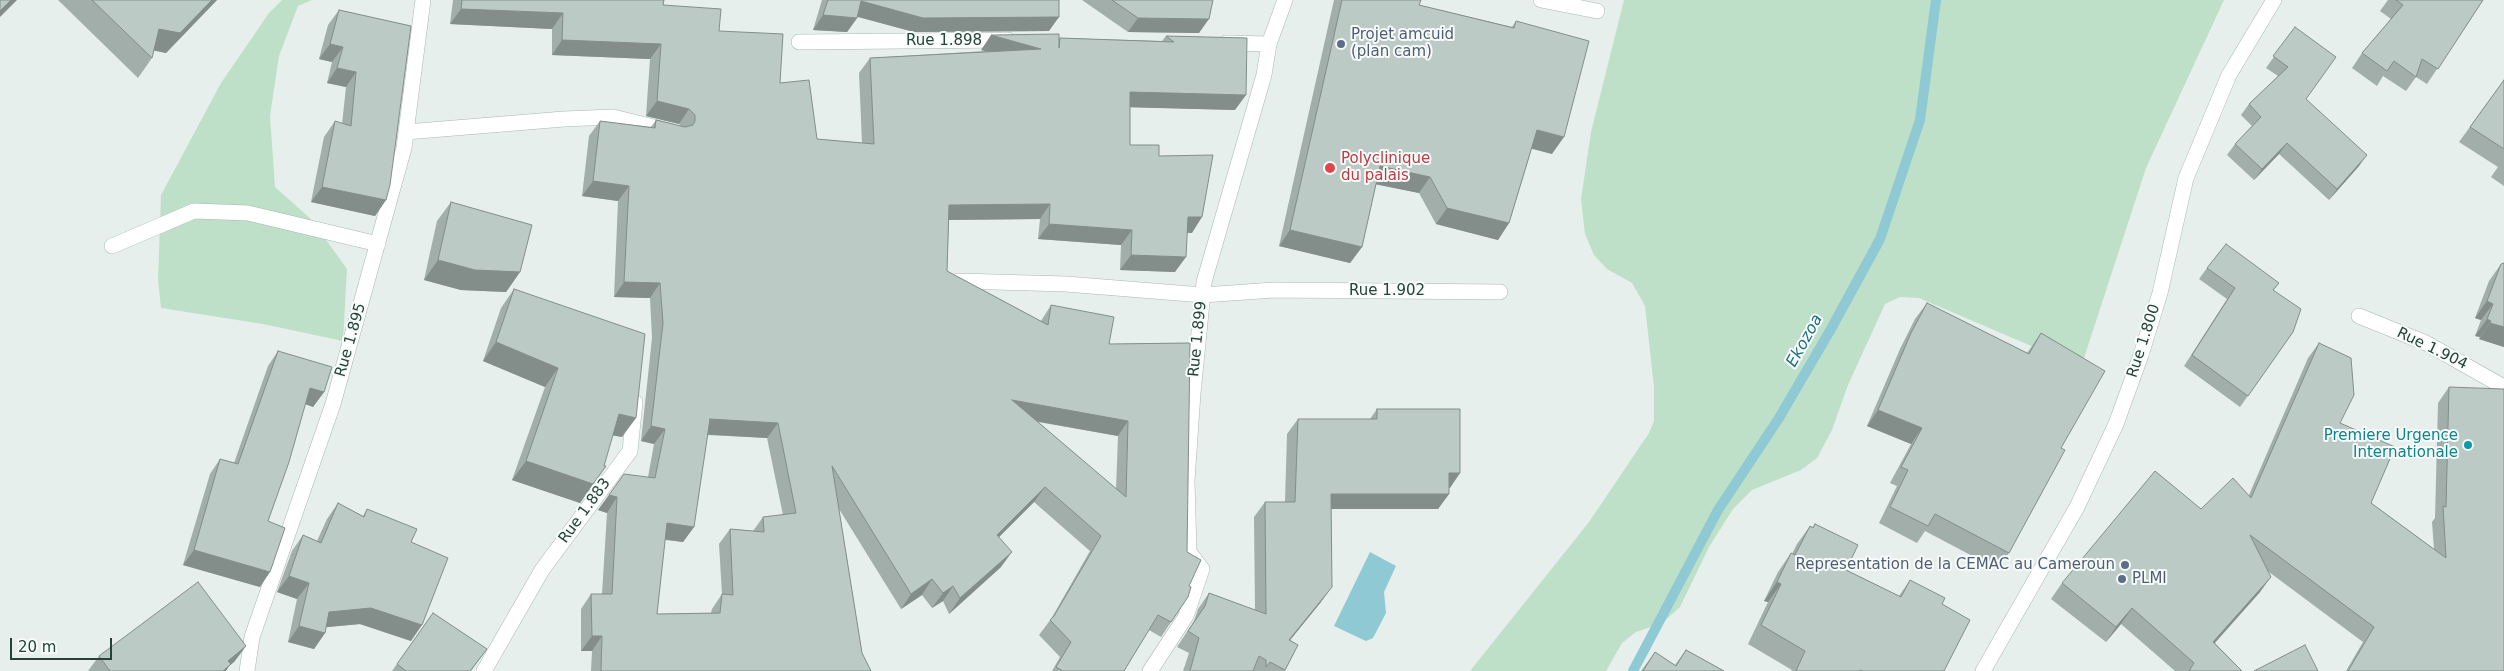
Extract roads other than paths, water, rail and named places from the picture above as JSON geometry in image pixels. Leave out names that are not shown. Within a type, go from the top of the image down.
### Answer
[{"type":"street","name":"Rue 1.895","points":[[247,671],[252,637],[333,404],[404,148],[423,0]]},
{"type":"street","name":"Rue 1.899","points":[[1150,671],[1186,616],[1202,569],[1189,552],[1187,481],[1193,393],[1204,282],[1264,75],[1270,44],[1285,0]]},
{"type":"street","points":[[1541,0],[1597,11]]},
{"type":"street","name":"Rue 1.800","points":[[1983,671],[2077,507],[2116,424],[2141,355],[2160,293],[2186,178],[2230,75],[2274,0]]},
{"type":"street","name":"Rue 1.898","points":[[799,42],[1025,40]]},
{"type":"street","points":[[1213,43],[1270,44]]},
{"type":"street","points":[[406,132],[564,119],[613,117],[676,133]]},
{"type":"street","points":[[112,246],[194,211],[248,213],[378,244]]},
{"type":"street","name":"Rue 1.902","points":[[958,281],[1066,284],[1203,295],[1274,290],[1500,292]]},
{"type":"street","name":"Rue 1.904","points":[[2359,316],[2426,343],[2504,387]]},
{"type":"street","name":"Rue 1.883","points":[[484,671],[542,570],[630,451],[637,385]]},
{"type":"water","points":[[1370,552],[1396,566],[1384,592],[1386,613],[1373,638],[1366,641],[1334,626]]},
{"type":"waterway","name":"Ekozoa","points":[[1633,671],[1718,510],[1779,418],[1831,329],[1880,239],[1920,120],[1936,0]]},
{"type":"place","name":"Projet amcuid (plan cam)","points":[[1341,44]]},
{"type":"place","name":"Polyclinique du palais","points":[[1330,168]]},
{"type":"place","name":"Premiere Urgence Internationale","points":[[2468,445]]},
{"type":"place","name":"Representation de la CEMAC au Cameroun","points":[[2125,565]]},
{"type":"place","name":"PLMI","points":[[2122,579]]}]
